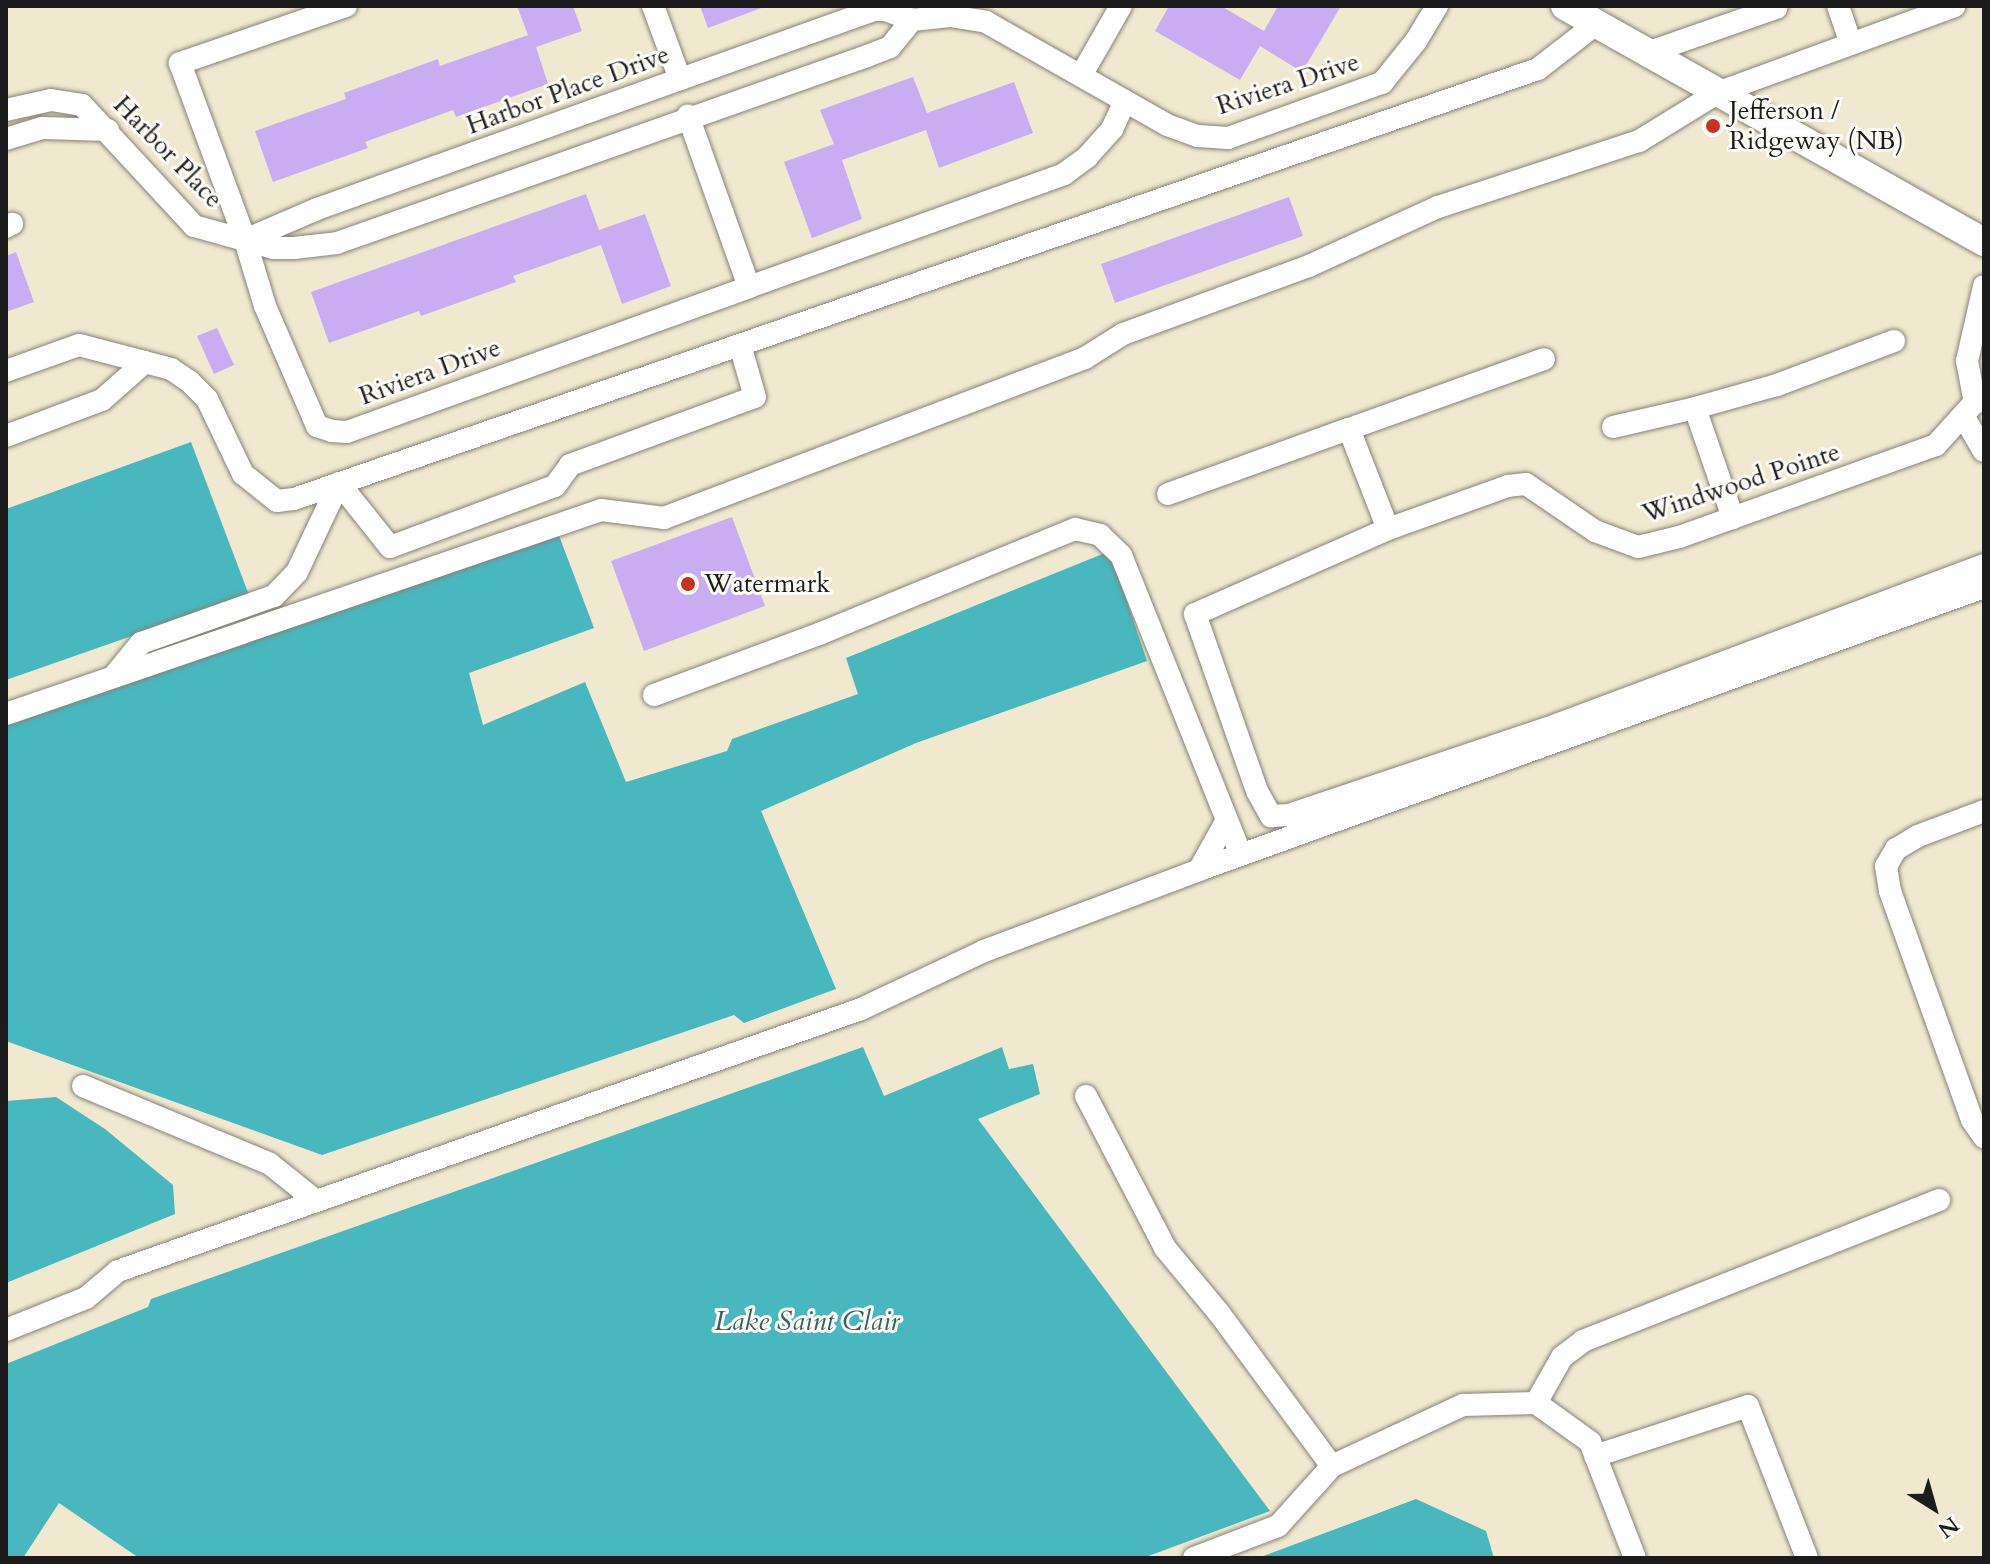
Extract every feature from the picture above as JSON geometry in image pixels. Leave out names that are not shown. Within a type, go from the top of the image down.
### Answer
[{"type":"main road","points":[[1565,6],[1984,242]]},
{"type":"street","name":"Riviera Drive","points":[[346,6],[180,63],[245,240],[265,306],[317,426],[332,431],[347,432],[1064,174],[1087,157],[1112,129],[1125,101]]},
{"type":"street","points":[[653,6],[680,79]]},
{"type":"street","points":[[1082,74],[1121,6]]},
{"type":"street","name":"Riviera Drive","points":[[912,20],[950,16],[986,22],[1167,125],[1198,136],[1228,138],[1382,83],[1416,41],[1437,6]]},
{"type":"street","points":[[1838,6],[1851,43]]},
{"type":"street","points":[[6,714],[601,510],[664,518],[1085,358],[1123,334],[1309,266],[1438,207],[1639,141],[1717,93],[1955,6]]},
{"type":"street","points":[[1647,53],[1778,7]]},
{"type":"street","name":"Harbor Place Drive","points":[[245,240],[317,209],[874,10],[885,10],[912,20]]},
{"type":"street","points":[[245,240],[274,248],[337,243],[688,116],[890,47],[912,20]]},
{"type":"street","points":[[6,371],[79,345],[171,369],[207,399],[243,474],[263,494],[277,501],[285,500],[1538,69],[1596,24]]},
{"type":"street","points":[[6,99],[30,94],[51,100]]},
{"type":"street","name":"Harbor Place","points":[[6,110],[51,100],[82,105],[194,226],[245,240]]},
{"type":"street","points":[[688,116],[749,287]]},
{"type":"street","points":[[6,139],[42,128],[108,130]]},
{"type":"street","points":[[1984,286],[1967,361],[1984,451]]},
{"type":"street","points":[[1613,427],[1777,385],[1894,341]]},
{"type":"street","points":[[339,483],[390,547],[555,486],[570,465],[755,397],[740,345]]},
{"type":"street","points":[[1168,494],[1544,359]]},
{"type":"street","points":[[6,436],[102,400],[145,362]]},
{"type":"street","name":"Windwood Pointe","points":[[1974,404],[1936,445],[1733,518],[1638,547],[1595,531],[1526,484],[1508,486],[1388,529],[1195,614],[1257,791],[1271,816],[1289,815],[1559,724],[1984,565]]},
{"type":"street","points":[[1695,408],[1733,518]]},
{"type":"street","points":[[1349,429],[1388,529]]},
{"type":"street","points":[[113,677],[141,643],[274,596],[297,572],[339,483]]},
{"type":"street","points":[[654,695],[819,634],[1075,529],[1100,535],[1121,555],[1241,855]]},
{"type":"street","points":[[6,1330],[86,1298],[118,1271],[861,1009],[984,951],[1199,870],[1984,587]]},
{"type":"street","points":[[1984,811],[1918,836],[1896,849],[1886,866],[1890,891],[1972,1120],[1984,1138]]},
{"type":"street","points":[[1199,870],[1227,820]]},
{"type":"street","points":[[83,1086],[270,1164],[315,1200]]},
{"type":"street","points":[[1086,1096],[1165,1248],[1219,1313],[1332,1466]]},
{"type":"street","points":[[1536,1403],[1562,1357],[1583,1341],[1939,1200]]},
{"type":"street","points":[[1194,1558],[1278,1526],[1332,1466],[1463,1405],[1536,1403],[1590,1442],[1635,1558]]},
{"type":"street","points":[[1595,1456],[1748,1406],[1807,1558]]},
{"type":"water","points":[[191,442],[249,595],[6,680],[6,509]]},
{"type":"water","points":[[558,533],[594,628],[469,673],[483,725],[585,682],[626,782],[727,751],[732,739],[858,694],[846,658],[1110,551],[1147,661],[916,743],[761,811],[836,989],[744,1023],[734,1015],[322,1155],[6,1041],[6,723]]},
{"type":"water","name":"Lake Saint Clair","points":[[863,1047],[884,1096],[1002,1047],[1009,1069],[1033,1064],[1040,1094],[978,1119],[1270,1511],[1143,1558],[139,1558],[59,1503],[23,1558],[6,1558],[6,1364],[148,1307],[151,1299]]},
{"type":"water","points":[[56,1097],[105,1129],[173,1185],[175,1214],[6,1283],[6,1101]]},
{"type":"water","points":[[1416,1499],[1486,1531],[1494,1558],[1258,1558]]},
{"type":"building","points":[[517,6],[573,6],[582,31],[536,47],[548,84],[456,117],[453,110],[365,142],[368,148],[273,182],[255,131],[346,99],[344,93],[438,59],[440,66],[528,35]]},
{"type":"building","points":[[700,6],[767,6],[708,28]]},
{"type":"building","points":[[1169,6],[1221,6],[1264,31],[1278,6],[1341,6],[1302,72],[1260,46],[1240,80],[1155,31]]},
{"type":"building","points":[[913,77],[927,113],[1014,82],[1033,133],[939,168],[926,130],[842,160],[862,219],[812,238],[784,162],[834,144],[820,110]]},
{"type":"building","points":[[586,194],[599,230],[645,214],[671,286],[622,304],[601,245],[513,276],[516,282],[421,316],[419,311],[329,343],[311,292]]},
{"type":"building","points":[[1289,197],[1303,236],[1115,303],[1101,264]]},
{"type":"building","points":[[16,252],[34,302],[6,312],[6,256]]},
{"type":"building","points":[[217,328],[234,365],[214,374],[197,336]]},
{"type":"building","name":"Watermark","points":[[732,517],[765,606],[644,651],[611,561]]},
{"type":"place","name":"Jefferson / Ridgeway (NB)","points":[[1713,126]]},
{"type":"place","name":"Watermark","points":[[688,584]]}]
